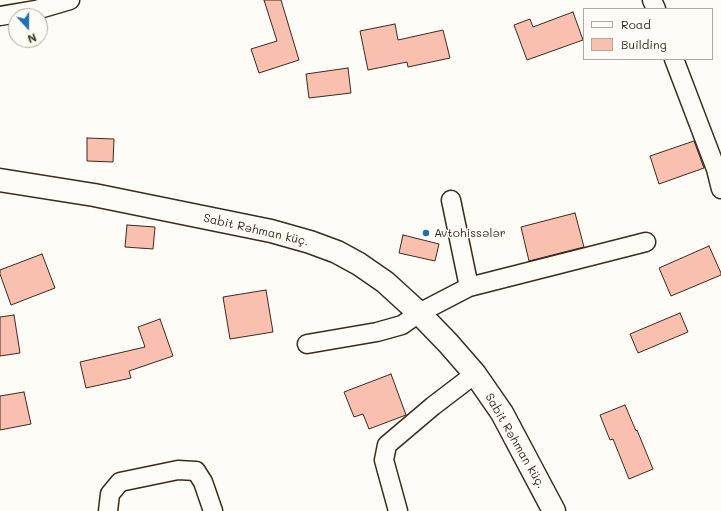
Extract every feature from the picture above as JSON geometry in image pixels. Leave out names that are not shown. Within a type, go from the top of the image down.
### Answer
[{"type":"main road","name":"Sabit Rəhman küç.","points":[[0,180],[94,195],[271,231],[310,242],[337,252],[359,264],[385,282],[418,313],[448,343],[475,374],[502,413],[554,511]]},
{"type":"street","points":[[0,16],[36,10],[70,0]]},
{"type":"street","points":[[674,60],[716,169],[721,189]]},
{"type":"street","points":[[451,200],[469,287]]},
{"type":"street","points":[[307,344],[377,332],[402,325],[418,313],[469,287],[646,242]]},
{"type":"street","points":[[398,511],[384,460],[387,444],[475,374]]},
{"type":"street","points":[[108,511],[110,494],[120,482],[178,470],[196,471],[203,482],[213,511]]},
{"type":"building","points":[[264,0],[281,0],[299,60],[259,73],[251,49],[277,41]]},
{"type":"building","points":[[573,12],[583,40],[527,60],[514,25],[530,19],[533,27]]},
{"type":"building","points":[[395,24],[398,40],[443,30],[450,58],[408,67],[407,62],[368,70],[360,31]]},
{"type":"building","points":[[348,68],[351,93],[309,98],[306,74]]},
{"type":"building","points":[[87,138],[114,139],[113,162],[87,161]]},
{"type":"building","points":[[694,141],[704,168],[659,184],[650,156]]},
{"type":"building","points":[[575,213],[584,247],[529,261],[521,227]]},
{"type":"building","points":[[127,225],[155,227],[153,249],[125,247]]},
{"type":"building","points":[[403,235],[439,244],[435,261],[399,253]]},
{"type":"building","points":[[709,246],[721,275],[671,296],[659,268]]},
{"type":"building","points":[[42,254],[55,288],[11,305],[0,270]]},
{"type":"building","points":[[266,290],[273,332],[230,339],[223,297]]},
{"type":"building","points":[[680,313],[688,332],[638,353],[630,334]]},
{"type":"building","points":[[14,315],[20,353],[0,356],[0,317]]},
{"type":"building","points":[[160,319],[173,356],[129,371],[131,378],[86,388],[80,362],[145,347],[138,327]]},
{"type":"building","points":[[391,374],[406,415],[369,429],[363,414],[354,417],[344,392]]},
{"type":"building","points":[[24,392],[31,424],[0,430],[0,396]]},
{"type":"building","points":[[625,405],[653,469],[629,479],[613,439],[610,440],[600,415]]},
{"type":"place","name":"Avtohissələr","points":[[426,233]]}]
